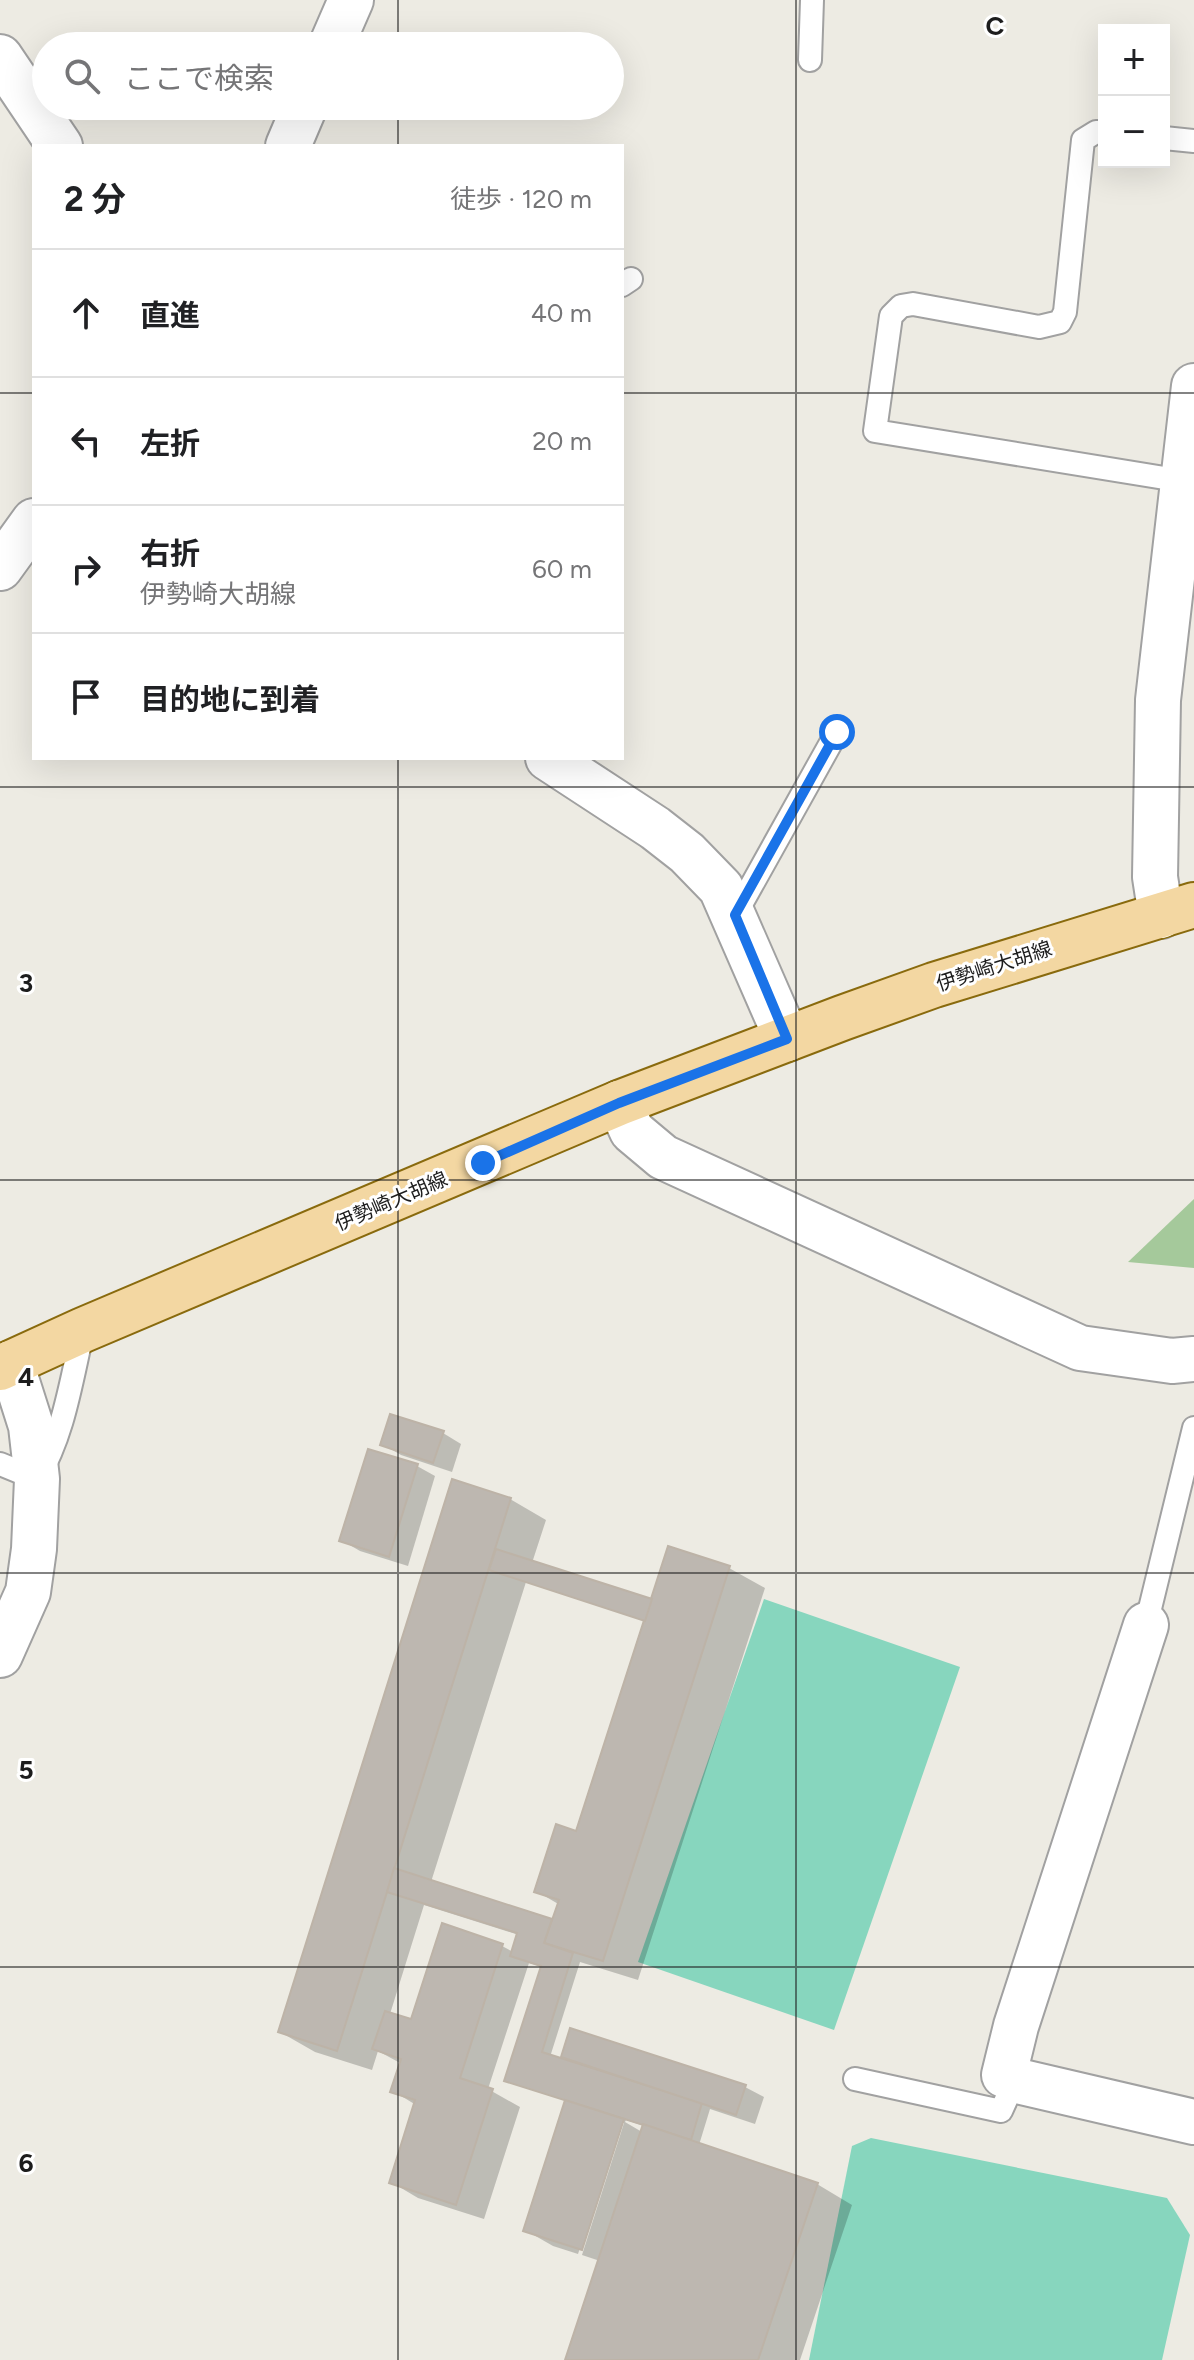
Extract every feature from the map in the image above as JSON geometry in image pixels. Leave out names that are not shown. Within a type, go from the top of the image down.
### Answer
[{"type":"main road","name":"伊勢崎大胡線","points":[[6,1365],[619,1103],[934,985],[1178,910]]},
{"type":"street","points":[[337,32],[351,0]]},
{"type":"street","points":[[0,57],[32,104]]},
{"type":"street","points":[[42,120],[59,144]]},
{"type":"street","points":[[289,144],[299,120]]},
{"type":"street","points":[[1178,910],[1155,877],[1158,700],[1194,386]]},
{"type":"street","points":[[0,568],[32,524]]},
{"type":"street","points":[[551,760],[655,828],[687,853],[721,888],[787,1039]]},
{"type":"street","points":[[619,1103],[632,1131],[663,1157],[1080,1348],[1172,1361],[1194,1359]]},
{"type":"street","points":[[0,1655],[28,1592],[34,1549],[18,1472],[31,1426],[6,1365]]},
{"type":"street","points":[[1146,1625],[1016,2026],[1004,2075],[1022,2082],[1194,2122]]},
{"type":"lane","points":[[810,60],[812,0]]},
{"type":"lane","points":[[1098,132],[1083,140],[1065,312],[1060,322],[1039,327],[913,304],[901,306],[891,316],[875,431],[1183,481]]},
{"type":"lane","points":[[1170,139],[1194,141]]},
{"type":"lane","points":[[735,915],[837,732]]},
{"type":"lane","points":[[18,1472],[51,1456],[83,1330]]},
{"type":"lane","points":[[1146,1625],[1194,1428]]},
{"type":"lane","points":[[855,2079],[1001,2111],[1010,2091],[1004,2075]]},
{"type":"green space","points":[[1194,1199],[1194,1268],[1128,1262]]},
{"type":"green space","points":[[764,1599],[960,1667],[834,2030],[638,1962]]},
{"type":"green space","points":[[871,2138],[1167,2198],[1190,2235],[1162,2360],[809,2360],[852,2146]]},
{"type":"building","points":[[390,1414],[444,1431],[433,1463],[380,1445]]},
{"type":"building","points":[[368,1449],[418,1464],[389,1557],[339,1541]]},
{"type":"building","points":[[452,1479],[511,1498],[337,2051],[278,2032]]},
{"type":"building","points":[[668,1546],[730,1566],[603,1961],[544,1943],[559,1900],[534,1892],[556,1824],[576,1831]]},
{"type":"building","points":[[496,1549],[652,1599],[645,1621],[489,1570]]},
{"type":"building","points":[[394,1868],[552,1919],[544,1943],[573,1953],[542,2052],[702,2103],[691,2140],[504,2081],[541,1966],[510,1956],[517,1933],[387,1892]]},
{"type":"building","points":[[442,1923],[503,1944],[460,2078],[493,2089],[456,2205],[389,2183],[415,2100],[390,2092],[401,2059],[372,2049],[385,2011],[411,2019]]},
{"type":"building","points":[[570,2028],[746,2085],[736,2115],[561,2057]]},
{"type":"building","points":[[565,2100],[624,2119],[582,2250],[523,2231]]},
{"type":"building","points":[[643,2124],[818,2183],[758,2360],[565,2360]]},
{"type":"route","points":[[483,1163],[619,1103],[787,1039],[735,915],[837,732]]}]
